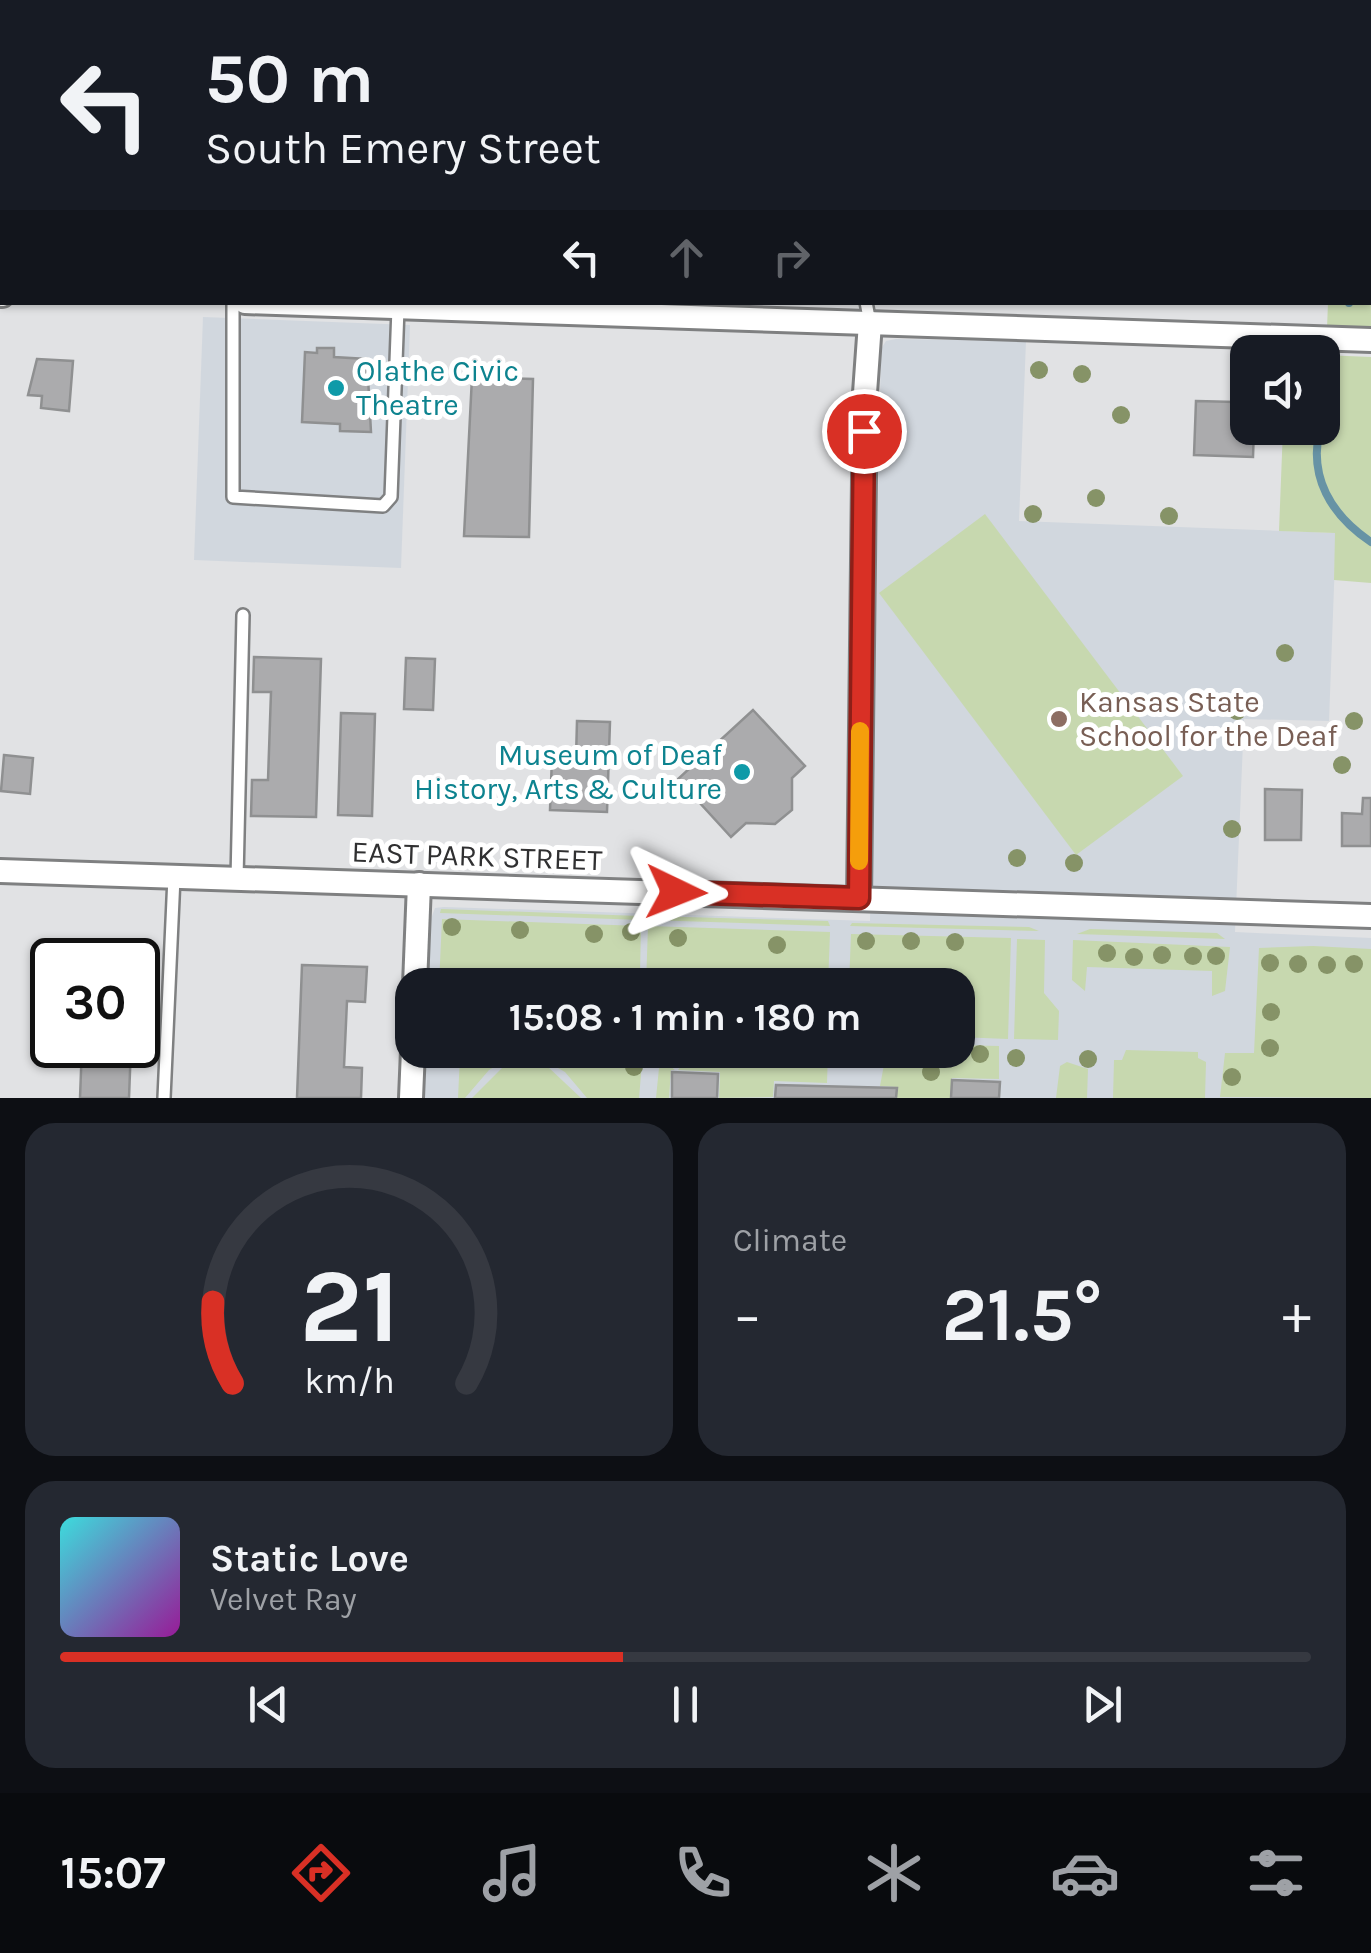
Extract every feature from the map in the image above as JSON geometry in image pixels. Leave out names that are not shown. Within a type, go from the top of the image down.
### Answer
[{"type":"street","points":[[364,305],[868,313],[1371,340]]},
{"type":"street","points":[[859,898],[868,313]]},
{"type":"street","name":"EAST PARK STREET","points":[[0,871],[1371,916]]},
{"type":"street","points":[[416,968],[419,884]]},
{"type":"street","points":[[412,1098],[413,1068]]},
{"type":"lane","points":[[233,305],[233,497],[383,506],[391,497],[403,306]]},
{"type":"lane","points":[[238,879],[243,615]]},
{"type":"lane","points":[[164,1098],[174,876]]},
{"type":"shaded area","points":[[203,317],[410,325],[401,568],[194,560]]},
{"type":"shaded area","name":"Kansas State School for the Deaf","points":[[886,341],[1026,341],[1019,521],[1336,533],[1329,721],[1244,719],[1235,932],[1371,938],[1371,1098],[424,1098],[425,1068],[975,1068],[975,968],[429,968],[431,919],[435,908],[444,907],[870,921],[881,349]]},
{"type":"green space","points":[[1328,305],[1371,305],[1371,327],[1327,328]]},
{"type":"green space","points":[[1340,356],[1371,357],[1371,583],[1334,580],[1335,533],[1279,531],[1282,445],[1340,445]]},
{"type":"green space","points":[[985,514],[1183,776],[1076,855],[879,593]]},
{"type":"green space","points":[[441,909],[640,916],[642,920],[440,913]]},
{"type":"green space","points":[[650,916],[828,921],[830,926],[649,920]]},
{"type":"green space","points":[[442,919],[641,926],[640,968],[440,968]]},
{"type":"green space","points":[[852,923],[1029,927],[1039,931],[850,926]]},
{"type":"green space","points":[[648,926],[830,932],[829,968],[647,968]]},
{"type":"green space","points":[[1090,929],[1217,933],[1225,939],[1077,934]]},
{"type":"green space","points":[[851,934],[1011,938],[1008,1039],[975,1038],[975,968],[850,968]]},
{"type":"green space","points":[[1017,939],[1045,940],[1044,993],[1059,1011],[1058,1040],[1014,1039]]},
{"type":"green space","points":[[1073,940],[1230,947],[1225,991],[1212,996],[1212,971],[1087,967],[1085,991],[1072,980]]},
{"type":"green space","points":[[1259,948],[1371,949],[1371,1098],[1220,1097],[1225,1053],[1254,1053]]},
{"type":"green space","points":[[975,1045],[999,1046],[999,1079],[952,1078],[950,1098],[897,1098],[897,1087],[880,1086],[883,1068],[975,1068]]},
{"type":"green space","points":[[1126,1050],[1198,1052],[1198,1058],[1206,1062],[1205,1098],[1113,1098],[1114,1060],[1122,1060]]},
{"type":"green space","points":[[1067,1062],[1088,1069],[1087,1098],[1056,1098],[1060,1066]]},
{"type":"green space","points":[[459,1068],[492,1068],[465,1098],[458,1098]]},
{"type":"green space","points":[[502,1068],[549,1068],[581,1098],[472,1098]]},
{"type":"green space","points":[[558,1068],[642,1068],[639,1098],[587,1098]]},
{"type":"green space","points":[[659,1068],[672,1068],[669,1098],[656,1098]]},
{"type":"green space","points":[[827,1068],[827,1083],[774,1081],[773,1097],[719,1098],[720,1072],[678,1070]]},
{"type":"building","name":"Olathe Civic Theatre","points":[[317,348],[334,348],[334,357],[367,359],[371,432],[340,431],[340,424],[302,422],[305,352],[317,353]]},
{"type":"building","points":[[37,359],[73,361],[69,411],[41,408],[42,396],[28,395]]},
{"type":"building","points":[[472,377],[533,379],[529,537],[464,536]]},
{"type":"building","points":[[1196,401],[1230,402],[1230,445],[1253,445],[1253,457],[1194,455]]},
{"type":"building","points":[[254,657],[321,659],[316,817],[251,816],[252,780],[268,780],[271,692],[253,692]]},
{"type":"building","points":[[406,658],[435,659],[433,710],[404,709]]},
{"type":"building","name":"Museum of Deaf History, Arts & Culture","points":[[753,710],[805,766],[792,778],[792,810],[775,824],[746,823],[731,837],[678,779]]},
{"type":"building","points":[[341,713],[375,714],[372,816],[338,815]]},
{"type":"building","points":[[577,721],[610,722],[607,812],[550,810],[552,757],[576,758]]},
{"type":"building","points":[[4,755],[33,758],[30,794],[1,791]]},
{"type":"building","points":[[1265,789],[1302,790],[1301,840],[1265,840]]},
{"type":"building","points":[[1363,798],[1371,798],[1371,846],[1342,846],[1342,813],[1362,814]]},
{"type":"building","points":[[302,965],[367,967],[365,1002],[347,1001],[344,1067],[362,1068],[361,1098],[297,1098]]},
{"type":"building","points":[[81,1068],[130,1068],[129,1098],[80,1098]]},
{"type":"building","points":[[672,1072],[718,1074],[717,1098],[672,1098]]},
{"type":"building","points":[[952,1080],[1000,1082],[999,1098],[951,1098]]},
{"type":"building","points":[[776,1085],[897,1088],[896,1098],[775,1098]]},
{"type":"waterway","points":[[1317,445],[1317,463],[1326,493],[1344,520],[1371,542]]},
{"type":"slow traffic","points":[[859,861],[860,731]]},
{"type":"place","name":"Olathe Civic Theatre","points":[[336,388]]},
{"type":"place","name":"Kansas State School for the Deaf","points":[[1059,719]]},
{"type":"place","name":"Museum of Deaf History, Arts & Culture","points":[[742,772]]},
{"type":"route","points":[[676,892],[859,898],[864,431]]}]
